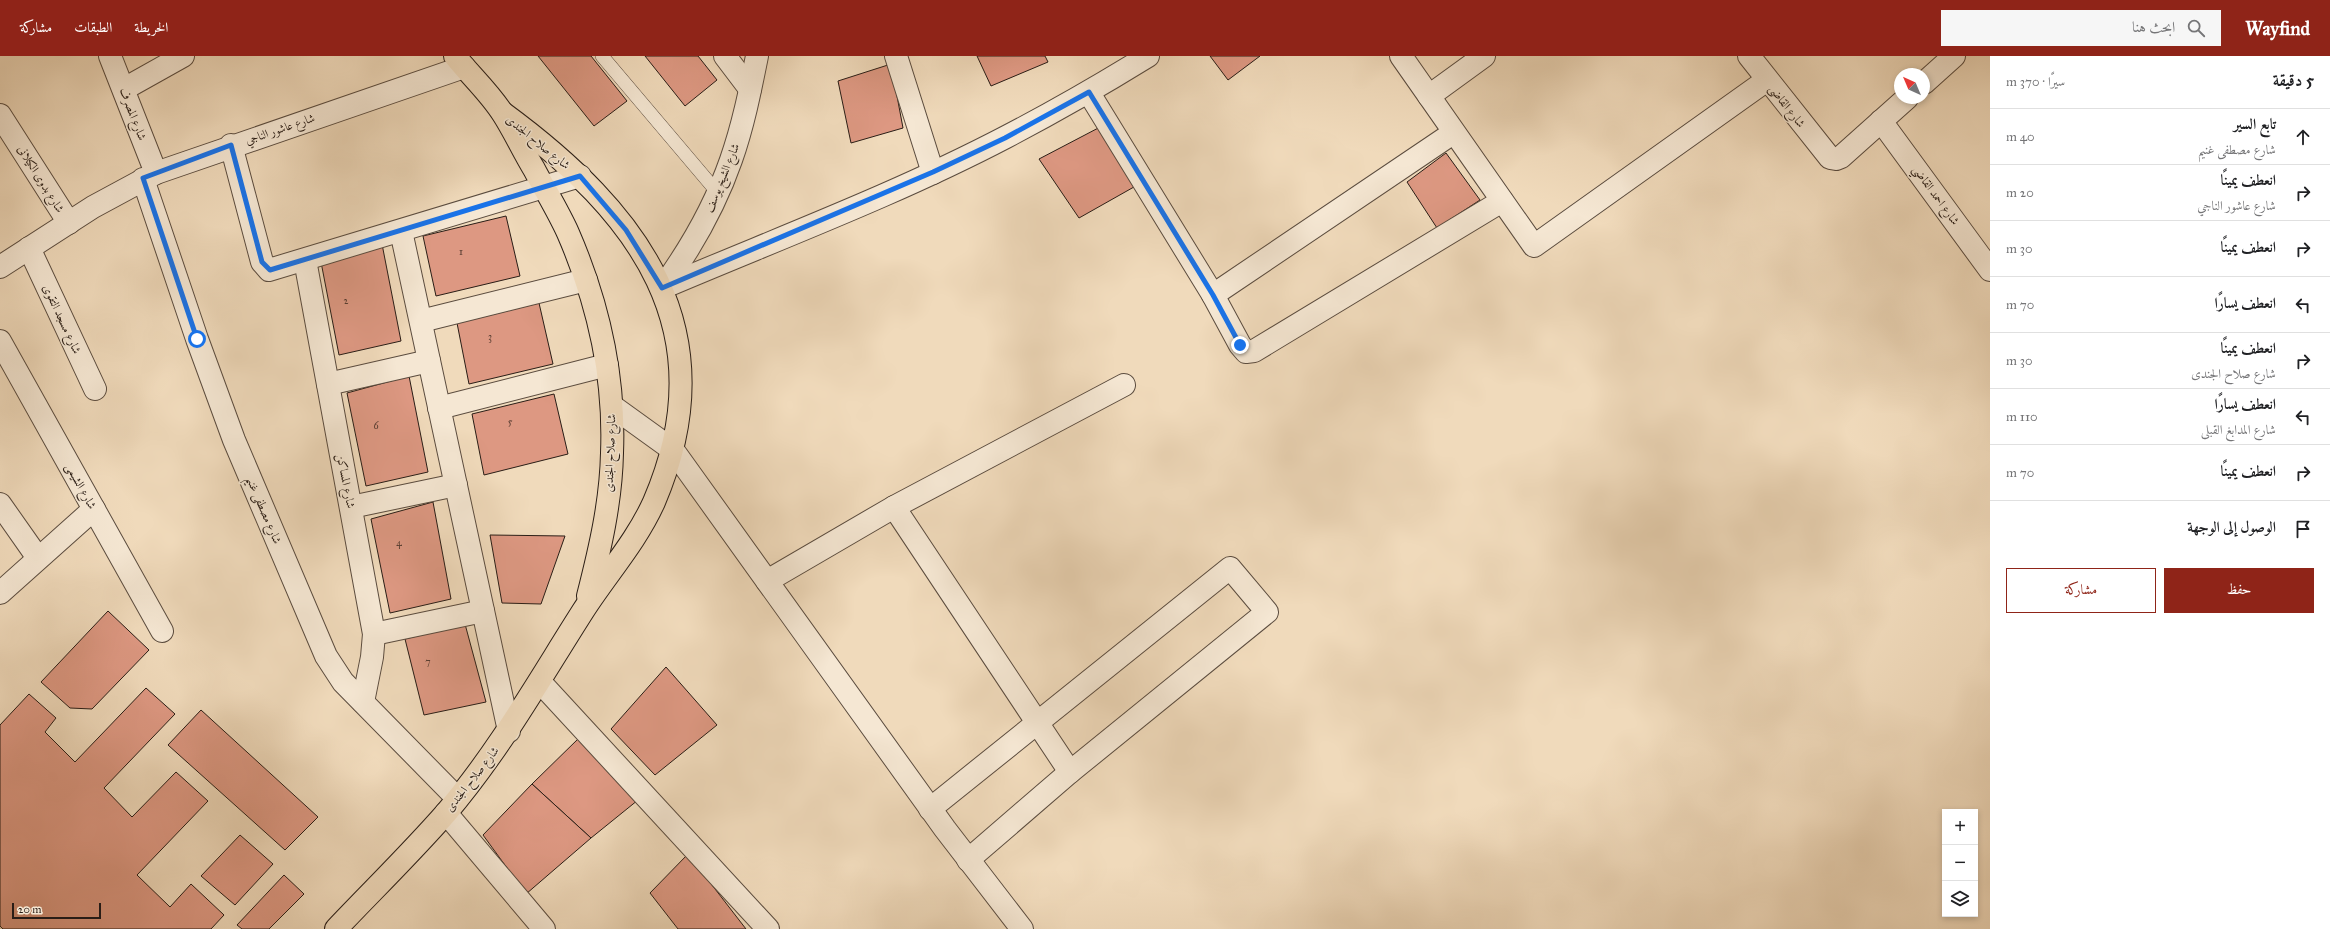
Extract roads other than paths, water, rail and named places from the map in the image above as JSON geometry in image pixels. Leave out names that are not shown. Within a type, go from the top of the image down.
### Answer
[{"type":"main road","points":[[459,61],[503,113]]},
{"type":"main road","name":"شارع صلاح الجندى","points":[[336,929],[452,805],[509,731],[584,609],[624,554],[653,504],[673,450],[681,404],[680,357],[673,317],[662,288],[626,230],[580,176],[543,143],[503,113]]},
{"type":"main road","name":"شارع صلاح الجندى","points":[[503,113],[567,232],[586,280],[599,322],[607,365],[612,406],[612,453],[609,501],[600,548],[584,609]]},
{"type":"street","name":"شارع المصرف","points":[[110,56],[124,89],[149,176]]},
{"type":"street","points":[[124,89],[183,56]]},
{"type":"street","points":[[725,56],[750,89]]},
{"type":"street","name":"شارع الشيخ يوسف","points":[[662,288],[684,258],[718,193],[736,145],[757,56]]},
{"type":"street","points":[[896,56],[933,172]]},
{"type":"street","points":[[1401,56],[1453,133],[1534,246],[1768,80]]},
{"type":"street","points":[[1429,96],[1484,56]]},
{"type":"street","name":"شارع القاضى","points":[[1749,56],[1825,155],[1836,159],[1841,157],[1881,122]]},
{"type":"street","points":[[1930,78],[1954,56]]},
{"type":"street","points":[[662,288],[933,172],[1005,138],[1089,92],[1142,57]]},
{"type":"street","name":"شارع عاشور الناجي","points":[[0,267],[117,192],[149,176],[459,61]]},
{"type":"street","points":[[1089,92],[1213,295],[1240,345],[1246,352],[1254,352],[1502,201]]},
{"type":"street","points":[[1881,122],[1900,104]]},
{"type":"street","name":"شارع بدوى الكيلانى","points":[[0,115],[69,223]]},
{"type":"street","name":"شارع احمد القاضي","points":[[1881,122],[1987,259]]},
{"type":"street","points":[[1213,295],[1453,133]]},
{"type":"street","points":[[231,145],[263,266],[273,270],[580,176]]},
{"type":"street","name":"شارع مصطفى غنيم","points":[[149,176],[197,339],[237,447],[326,656],[343,682],[363,702],[452,805],[544,929]]},
{"type":"street","points":[[401,231],[509,731]]},
{"type":"street","name":"شارع مسجد التقوى","points":[[29,248],[95,389]]},
{"type":"street","name":"شارع المساكن","points":[[305,260],[374,634],[372,657],[363,702]]},
{"type":"street","points":[[420,321],[586,280]]},
{"type":"street","name":"شارع الشيمى","points":[[0,341],[162,631]]},
{"type":"street","points":[[328,384],[429,361]]},
{"type":"street","points":[[439,408],[607,365]]},
{"type":"street","points":[[766,581],[894,507],[1124,385]]},
{"type":"street","points":[[612,406],[673,450],[930,809],[1022,929]]},
{"type":"street","points":[[351,507],[456,485]]},
{"type":"street","points":[[0,504],[38,558]]},
{"type":"street","points":[[894,507],[1070,772]]},
{"type":"street","points":[[0,593],[94,509]]},
{"type":"street","points":[[930,809],[1230,568],[1267,612],[1070,772],[968,860]]},
{"type":"street","points":[[374,634],[483,611]]},
{"type":"street","points":[[540,682],[768,929]]},
{"type":"lane","points":[[602,56],[718,193]]}]
